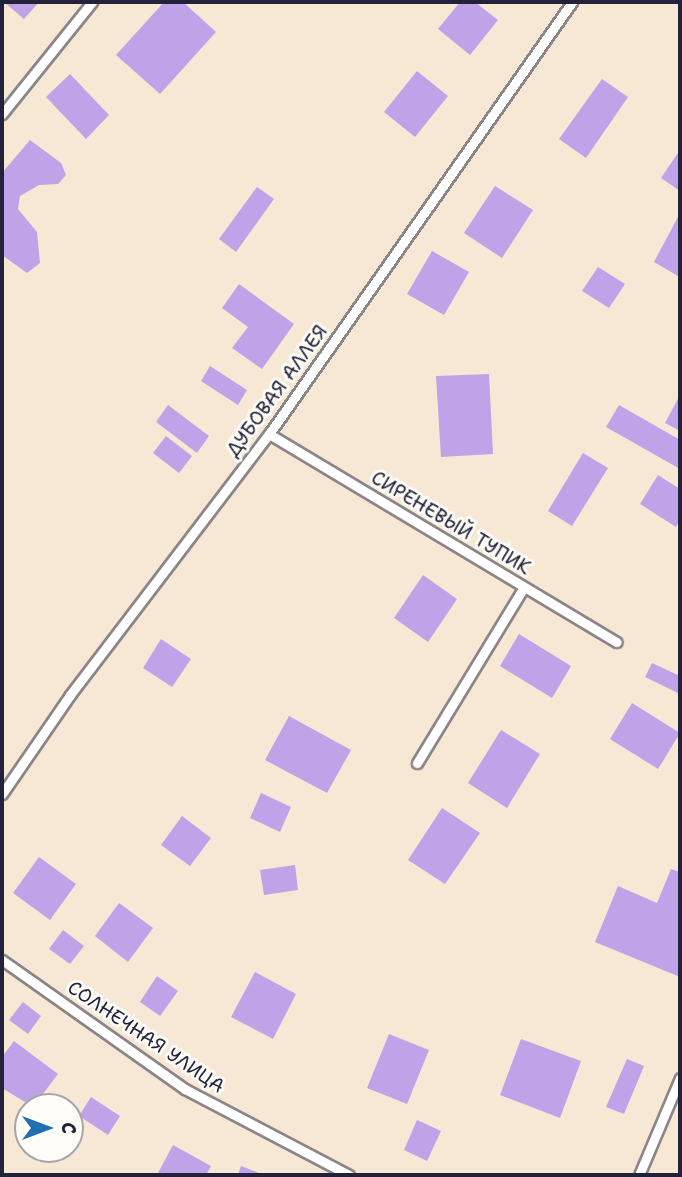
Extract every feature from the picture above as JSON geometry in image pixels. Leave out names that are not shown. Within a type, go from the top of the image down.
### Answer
[{"type":"lane","points":[[2,114],[92,2]]},
{"type":"lane","name":"ДУБОВАЯ АЛЛЕЯ","points":[[2,794],[70,695],[269,434],[572,2]]},
{"type":"lane","name":"СИРЕНЕВЫЙ ТУПИК","points":[[269,434],[616,642]]},
{"type":"lane","points":[[417,763],[524,587]]},
{"type":"lane","name":"СОЛНЕЧНАЯ УЛИЦА","points":[[2,960],[186,1089],[349,1175]]},
{"type":"lane","points":[[639,1175],[680,1078]]},
{"type":"building","points":[[4,2],[39,2],[24,19]]},
{"type":"building","points":[[164,2],[183,2],[216,32],[160,94],[116,55]]},
{"type":"building","points":[[460,2],[475,2],[498,20],[470,55],[438,29]]},
{"type":"building","points":[[417,71],[448,96],[415,137],[384,112]]},
{"type":"building","points":[[70,74],[109,115],[86,139],[46,97]]},
{"type":"building","points":[[602,79],[628,97],[586,158],[559,139]]},
{"type":"building","points":[[30,140],[61,163],[66,175],[58,184],[39,185],[20,196],[18,209],[37,232],[40,263],[27,273],[2,255],[2,173]]},
{"type":"building","points":[[680,150],[680,191],[661,178]]},
{"type":"building","points":[[495,186],[533,210],[502,258],[464,233]]},
{"type":"building","points":[[257,187],[274,199],[236,252],[219,239]]},
{"type":"building","points":[[678,217],[680,219],[678,276],[654,262]]},
{"type":"building","points":[[432,251],[469,272],[444,315],[407,294]]},
{"type":"building","points":[[598,267],[625,284],[609,308],[582,291]]},
{"type":"building","points":[[239,284],[294,324],[262,369],[232,348],[248,327],[222,308]]},
{"type":"building","points":[[210,366],[247,390],[238,405],[201,381]]},
{"type":"building","points":[[489,374],[493,454],[441,457],[436,376]]},
{"type":"building","points":[[680,395],[680,431],[665,423]]},
{"type":"building","points":[[168,405],[209,436],[197,453],[156,422]]},
{"type":"building","points":[[619,405],[680,440],[680,469],[606,427]]},
{"type":"building","points":[[166,436],[192,456],[179,473],[153,453]]},
{"type":"building","points":[[583,453],[608,468],[572,526],[548,511]]},
{"type":"building","points":[[658,475],[680,489],[680,520],[676,527],[640,504]]},
{"type":"building","points":[[423,575],[457,599],[428,642],[394,618]]},
{"type":"building","points":[[519,634],[571,666],[552,698],[500,666]]},
{"type":"building","points":[[161,639],[191,659],[172,687],[143,668]]},
{"type":"building","points":[[652,663],[680,676],[680,694],[645,677]]},
{"type":"building","points":[[632,703],[680,733],[658,769],[610,739]]},
{"type":"building","points":[[289,716],[351,750],[327,793],[265,760]]},
{"type":"building","points":[[501,730],[540,754],[507,808],[468,783]]},
{"type":"building","points":[[261,793],[291,807],[280,832],[250,818]]},
{"type":"building","points":[[442,808],[480,833],[445,884],[408,860]]},
{"type":"building","points":[[182,816],[211,838],[190,866],[161,845]]},
{"type":"building","points":[[39,857],[76,884],[50,920],[13,893]]},
{"type":"building","points":[[295,865],[298,890],[264,895],[260,870]]},
{"type":"building","points":[[671,869],[680,872],[680,977],[595,942],[618,886],[657,903]]},
{"type":"building","points":[[119,903],[153,928],[128,962],[95,936]]},
{"type":"building","points":[[63,930],[84,946],[70,964],[49,949]]},
{"type":"building","points":[[255,972],[296,994],[273,1039],[231,1017]]},
{"type":"building","points":[[157,976],[178,991],[160,1016],[140,1002]]},
{"type":"building","points":[[23,1002],[41,1016],[28,1034],[9,1020]]},
{"type":"building","points":[[389,1034],[429,1050],[407,1104],[367,1088]]},
{"type":"building","points":[[521,1039],[581,1061],[560,1118],[500,1095]]},
{"type":"building","points":[[14,1041],[58,1074],[44,1093],[14,1093],[14,1095],[2,1088],[2,1057]]},
{"type":"building","points":[[627,1059],[644,1066],[624,1114],[606,1107]]},
{"type":"building","points":[[91,1097],[120,1116],[108,1135],[84,1119],[84,1108]]},
{"type":"building","points":[[417,1120],[441,1131],[427,1161],[404,1150]]},
{"type":"building","points":[[173,1145],[211,1166],[206,1175],[157,1175]]},
{"type":"building","points":[[241,1166],[264,1175],[238,1175]]}]
